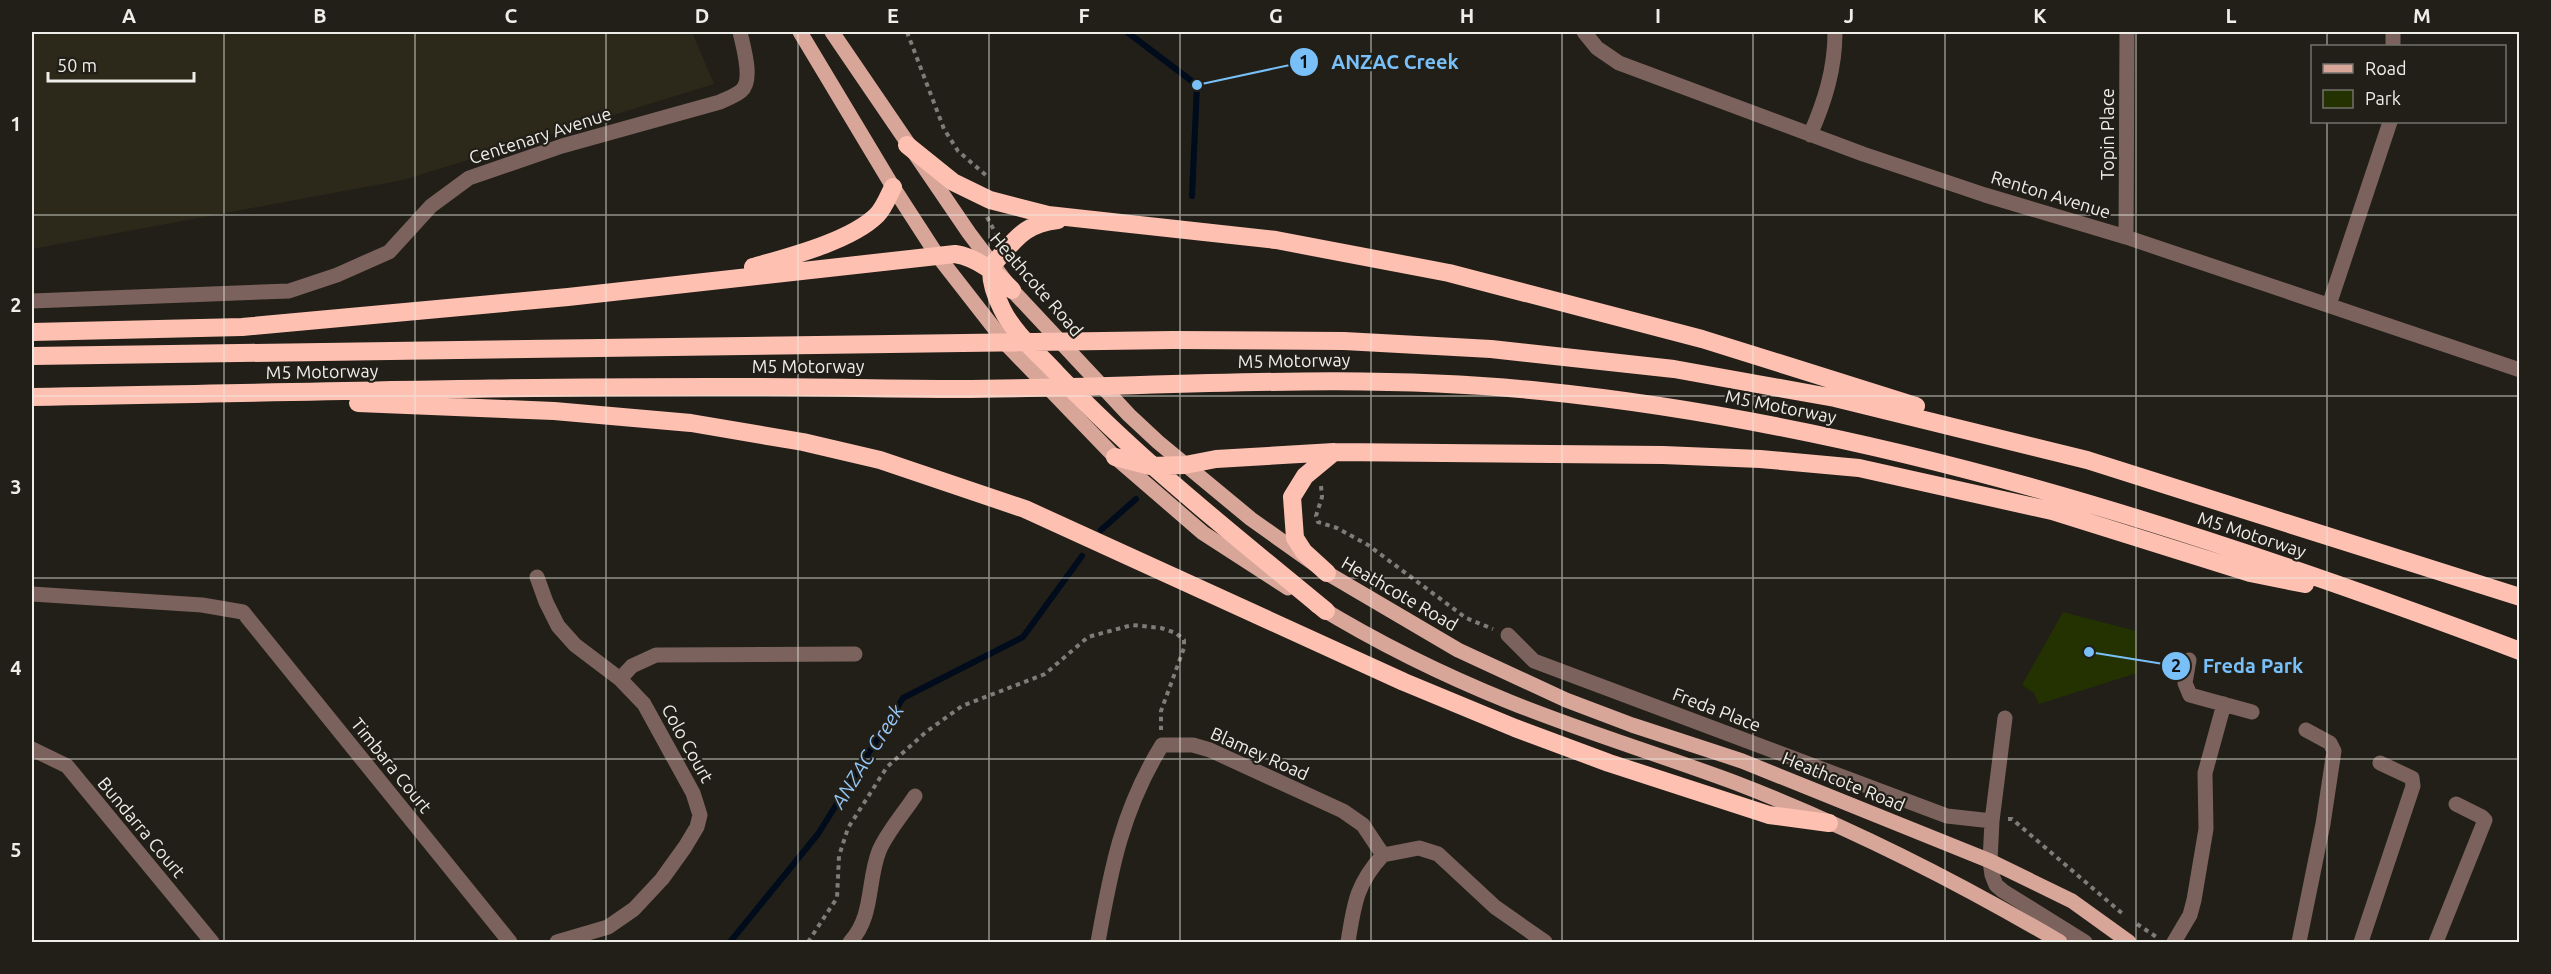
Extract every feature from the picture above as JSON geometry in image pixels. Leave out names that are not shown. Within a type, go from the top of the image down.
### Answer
[{"type":"highway","points":[[907,145],[953,182],[990,200],[1048,216],[1276,240],[1449,273],[1702,339],[2087,460]]},
{"type":"highway","points":[[714,279],[801,253],[863,226],[882,208],[893,187]]},
{"type":"highway","points":[[991,267],[1025,229],[1042,222],[1081,218]]},
{"type":"highway","points":[[32,332],[242,327],[568,297],[937,255],[968,256],[991,267],[1012,290]]},
{"type":"highway","points":[[991,267],[995,292],[1002,310],[1020,334],[1096,415],[1152,466],[1326,611]]},
{"type":"highway","name":"M5 Motorway","points":[[32,356],[1173,340],[1344,341],[1491,349],[1674,369],[1835,398],[2087,460],[2520,597]]},
{"type":"highway","name":"M5 Motorway","points":[[32,397],[750,387],[961,389],[1362,380],[1540,390],[1691,411],[1853,441],[2105,508],[2380,598],[2520,651]]},
{"type":"highway","points":[[135,395],[554,411],[657,420],[753,432],[880,460],[1044,517],[1404,682],[1515,728],[1609,763],[1769,815],[1829,823]]},
{"type":"highway","points":[[1115,457],[1152,466],[1185,465],[1216,459],[1334,452],[1663,455],[1760,459],[1859,468],[2052,511],[2250,573],[2380,598]]},
{"type":"highway","points":[[1327,573],[1304,552],[1295,538],[1292,497],[1305,476],[1334,452]]},
{"type":"main road","points":[[800,32],[893,187],[937,255],[979,309],[1008,345],[1074,417],[1115,457],[1203,533],[1326,611],[1440,672],[1510,702],[1738,784],[1829,823],[1995,904],[2060,942]]},
{"type":"main road","name":"Heathcote Road","points":[[832,32],[991,267]]},
{"type":"main road","name":"Heathcote Road","points":[[1012,290],[1128,415],[1251,519],[1327,573],[1458,650],[1566,700],[1632,725],[1742,761],[1990,861],[2072,901],[2129,942]]},
{"type":"street","name":"Centenary Avenue","points":[[32,301],[290,291],[337,275],[389,252],[431,207],[469,178],[562,146],[720,102],[741,91],[746,84],[747,74],[740,32]]},
{"type":"street","name":"Renton Avenue","points":[[1584,32],[1597,48],[1619,63],[1810,135],[1985,195],[2126,237],[2520,370]]},
{"type":"street","points":[[1810,135],[1825,100],[1832,71],[1835,32]]},
{"type":"street","name":"Topin Place","points":[[2126,237],[2127,32]]},
{"type":"street","points":[[2329,305],[2390,123]]},
{"type":"street","name":"Colo Court","points":[[537,578],[558,626],[575,645],[620,678],[644,704],[693,793],[700,815],[697,827],[662,879],[634,909],[608,927],[557,942]]},
{"type":"street","name":"Timbara Court","points":[[32,594],[202,605],[243,612],[510,942]]},
{"type":"street","name":"Freda Place","points":[[1508,635],[1534,661],[1947,816],[1992,821]]},
{"type":"street","points":[[620,678],[632,666],[656,655],[855,654]]},
{"type":"street","points":[[2189,660],[2185,683],[2190,695],[2252,712]]},
{"type":"street","points":[[2174,942],[2190,915],[2194,900],[2206,829],[2205,773],[2224,704]]},
{"type":"street","points":[[2005,718],[1992,821],[1990,861],[1992,875],[1996,885],[2085,942]]},
{"type":"street","points":[[2299,942],[2324,824],[2334,751],[2330,742],[2306,730]]},
{"type":"street","points":[[1098,942],[1109,878],[1123,829],[1142,777],[1162,745]]},
{"type":"street","name":"Blamey Road","points":[[1162,745],[1193,745],[1210,750],[1343,811],[1363,825],[1383,855]]},
{"type":"street","name":"Bundarra Court","points":[[32,749],[67,766],[212,942]]},
{"type":"street","points":[[2361,942],[2413,786],[2412,778],[2380,763]]},
{"type":"street","points":[[850,942],[863,926],[879,851],[915,796]]},
{"type":"street","points":[[2436,942],[2485,820],[2482,816],[2456,804]]},
{"type":"street","points":[[1348,942],[1354,900],[1368,871],[1383,855],[1419,848],[1438,854],[1495,907],[1545,942]]},
{"type":"path","points":[[907,32],[944,129],[958,151],[993,183]]},
{"type":"path","points":[[986,213],[997,237]]},
{"type":"path","points":[[1319,483],[1322,488],[1316,516],[1318,522],[1337,528],[1368,545],[1467,618],[1508,635]]},
{"type":"path","points":[[808,942],[837,898],[839,856],[848,828],[886,767],[926,732],[962,706],[1045,674],[1088,637],[1132,625],[1161,628],[1176,633],[1184,640],[1184,648],[1161,711],[1162,745]]},
{"type":"path","points":[[2008,819],[2012,819],[2102,898],[2164,942]]},
{"type":"shaded area","points":[[32,32],[692,32],[714,84],[403,180],[32,249]]},
{"type":"green space","points":[[2063,612],[2136,631],[2137,673],[2039,704],[2034,693],[2022,685]]},
{"type":"waterway","name":"ANZAC Creek","points":[[1127,32],[1197,85],[1192,196]]},
{"type":"waterway","name":"ANZAC Creek","points":[[1101,530],[1136,499]]},
{"type":"waterway","name":"ANZAC Creek","points":[[730,942],[818,834],[903,698],[1023,637],[1082,556]]},
{"type":"place","name":"ANZAC Creek","points":[[1197,85]]},
{"type":"place","name":"Freda Park","points":[[2089,652]]}]
